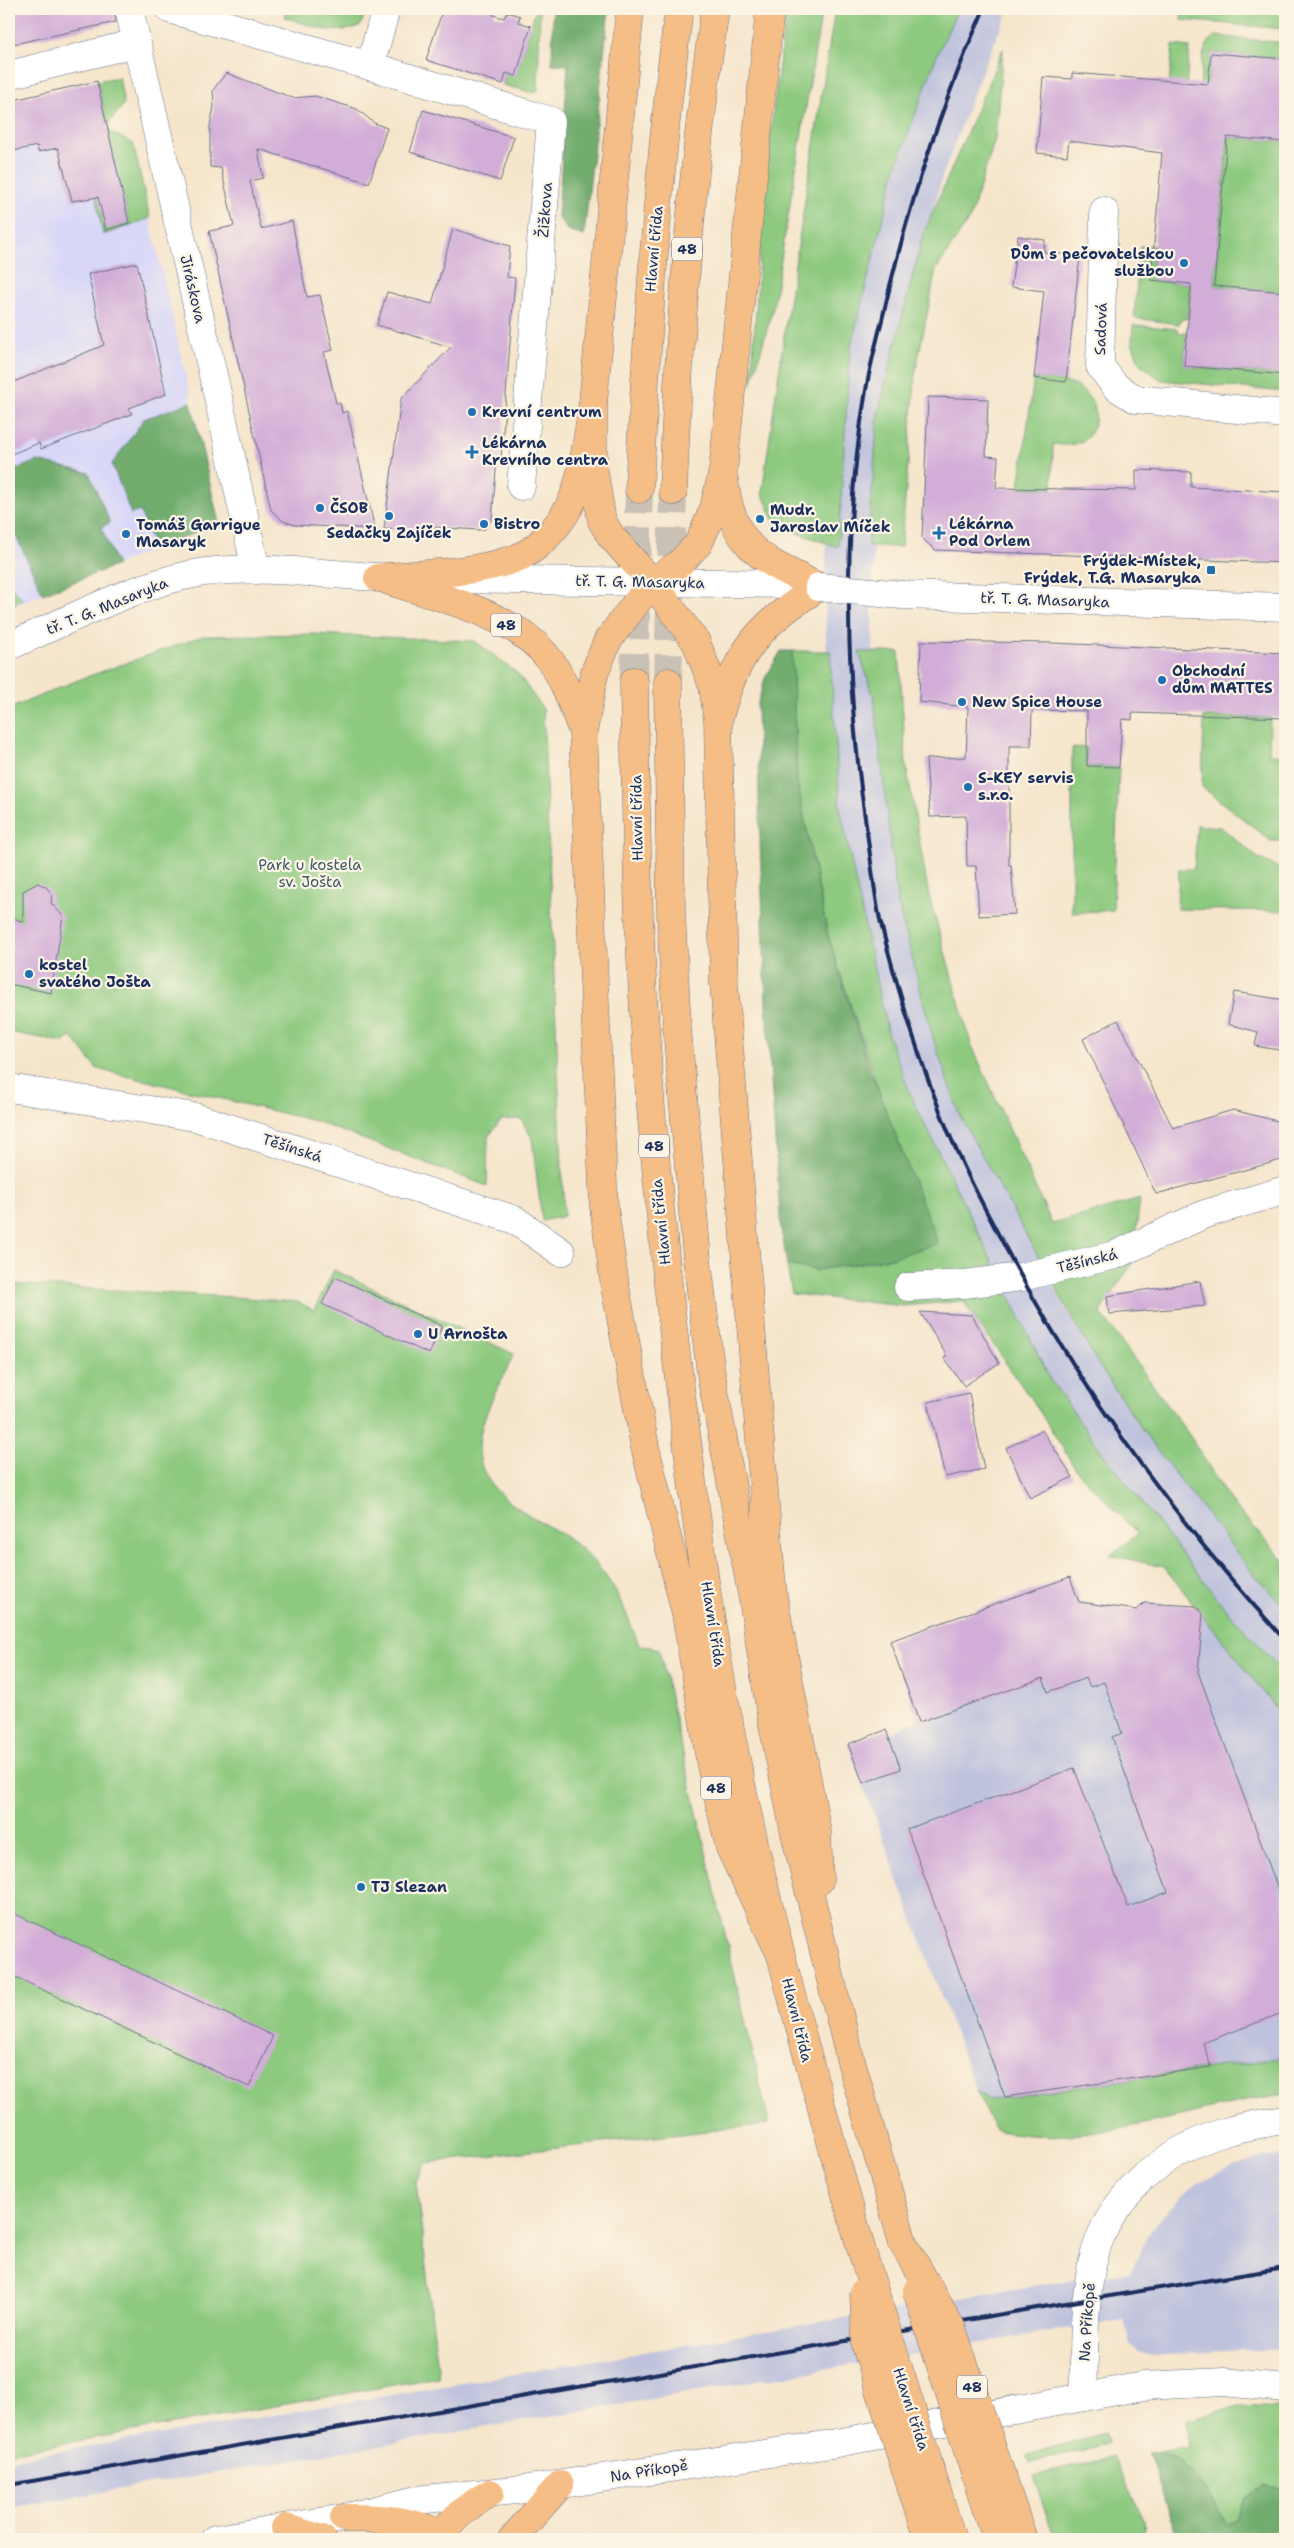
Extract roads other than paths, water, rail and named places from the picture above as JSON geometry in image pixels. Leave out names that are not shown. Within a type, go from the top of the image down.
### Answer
[{"type":"main road","name":"48","points":[[378,578],[482,567],[516,559],[538,544],[558,524],[570,506],[583,461],[593,403],[630,9]]},
{"type":"main road","name":"Hlavní třída","points":[[639,489],[645,362],[656,226],[667,101],[679,9]]},
{"type":"main road","name":"48","points":[[673,491],[678,365],[687,238],[700,112],[715,9]]},
{"type":"main road","name":"48","points":[[698,1611],[645,1447],[614,1286],[604,1206],[583,732],[594,674],[608,640],[652,582],[679,564],[698,543],[714,508],[723,471],[770,9]]},
{"type":"main road","name":"48","points":[[593,403],[593,466],[602,521],[611,536],[652,582],[696,642],[713,686],[718,720],[724,983],[763,1598]]},
{"type":"main road","name":"48","points":[[723,471],[728,508],[741,536],[765,559],[787,587]]},
{"type":"main road","name":"48","points":[[378,578],[493,618],[521,634],[549,659],[567,691],[583,732]]},
{"type":"main road","name":"48","points":[[787,587],[819,587]]},
{"type":"main road","name":"48","points":[[718,720],[727,686],[745,651],[770,622],[787,587]]},
{"type":"main road","name":"Hlavní třída","points":[[634,681],[639,914],[654,1146],[673,1330],[711,1766],[730,1848],[780,1953],[809,2066],[863,2254],[952,2539]]},
{"type":"main road","name":"48","points":[[668,682],[671,912],[677,1028],[690,1181],[711,1374],[817,1832],[820,1942],[849,2054],[903,2243],[996,2539]]},
{"type":"main road","name":"48","points":[[903,2243],[952,2329],[1023,2539]]},
{"type":"main road","name":"48","points":[[863,2254],[866,2346],[928,2539]]},
{"type":"main road","points":[[512,2539],[560,2485]]},
{"type":"main road","points":[[344,2518],[391,2520],[444,2538],[451,2522],[466,2508],[490,2493]]},
{"type":"main road","points":[[285,2528],[322,2539]]},
{"type":"street","name":"Jiráskova","points":[[129,9],[256,570]]},
{"type":"street","name":"Žižkova","points":[[169,9],[370,66],[551,121],[521,486]]},
{"type":"street","points":[[370,66],[386,9]]},
{"type":"street","points":[[9,75],[136,44]]},
{"type":"street","name":"Sadová","points":[[1104,212],[1100,366],[1116,387],[1136,399],[1285,414]]},
{"type":"street","name":"tř. T. G. Masaryka","points":[[9,646],[137,591],[205,572],[256,570],[378,578],[652,582],[787,587]]},
{"type":"street","name":"tř. T. G. Masaryka","points":[[819,587],[902,594],[1285,607]]},
{"type":"street","name":"Těšínská","points":[[9,1088],[195,1117],[515,1220],[561,1252]]},
{"type":"street","name":"Těšínská","points":[[908,1287],[964,1284],[1021,1277],[1115,1256],[1205,1214],[1285,1190]]},
{"type":"street","name":"Na Příkopě","points":[[1084,2396],[1088,2285],[1096,2252],[1114,2213],[1133,2188],[1159,2165],[1183,2150],[1221,2133],[1285,2120]]},
{"type":"street","name":"Na Příkopě","points":[[215,2539],[344,2518],[416,2500],[560,2485],[831,2444],[1143,2386],[1224,2382],[1285,2388]]},
{"type":"tunnel","points":[[634,681],[639,489]]},
{"type":"tunnel","points":[[668,682],[673,491]]},
{"type":"railway","points":[[984,9],[952,85],[913,201],[891,280],[871,364],[858,445],[850,556],[850,666],[860,777],[880,920],[905,1010],[942,1117],[975,1190],[1032,1296],[1097,1400],[1167,1500],[1205,1548],[1285,1640]]},
{"type":"railway","points":[[9,2485],[1060,2304],[1285,2268]]},
{"type":"place","name":"Dům s pečovatelskou službou","points":[[1184,263]]},
{"type":"place","name":"Krevní centrum","points":[[472,412]]},
{"type":"place","name":"Lékárna Krevního centra","points":[[472,452]]},
{"type":"place","name":"ČSOB","points":[[320,508]]},
{"type":"place","name":"Sedačky Zajíček","points":[[389,516]]},
{"type":"place","name":"Mudr. Jaroslav Míček","points":[[760,519]]},
{"type":"place","name":"Bistro","points":[[484,524]]},
{"type":"place","name":"Lékárna Pod Orlem","points":[[939,533]]},
{"type":"place","name":"Tomáš Garrigue Masaryk","points":[[126,534]]},
{"type":"place","name":"Frýdek-Místek, Frýdek, T.G. Masaryka","points":[[1211,570]]},
{"type":"place","name":"Obchodní dům MATTES","points":[[1162,680]]},
{"type":"place","name":"New Spice House","points":[[962,702]]},
{"type":"place","name":"S-KEY servis s.r.o.","points":[[968,787]]},
{"type":"place","name":"kostel svatého Jošta","points":[[29,974]]},
{"type":"place","name":"U Arnošta","points":[[418,1334]]},
{"type":"place","name":"TJ Slezan","points":[[361,1887]]},
{"type":"park label","name":"Park u kostela sv. Jošta","points":[[310,874]]}]
